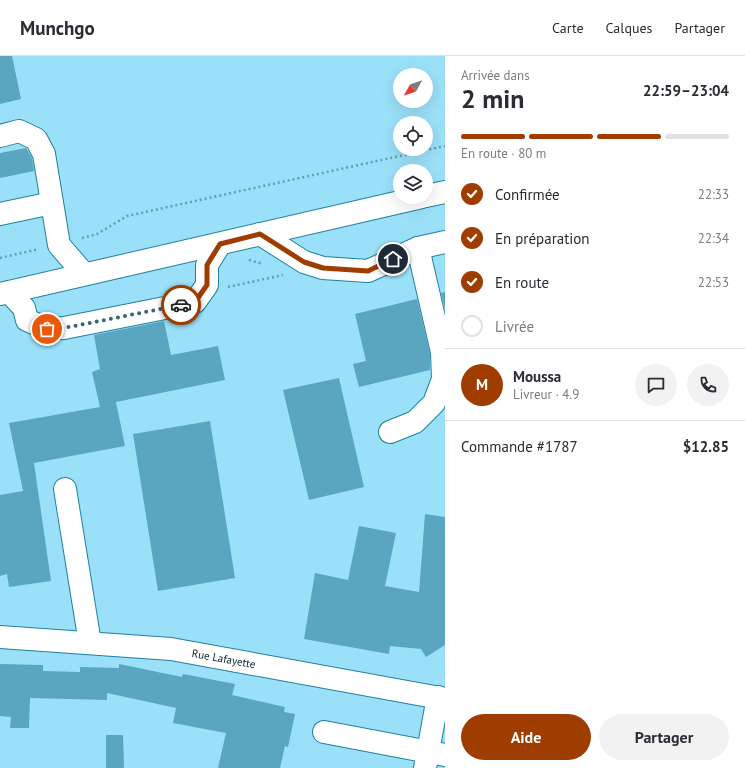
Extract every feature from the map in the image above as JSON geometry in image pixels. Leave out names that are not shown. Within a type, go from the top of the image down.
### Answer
[{"type":"street","points":[[0,136],[19,131],[36,139],[44,154],[59,245],[84,274]]},
{"type":"street","points":[[433,195],[445,192]]},
{"type":"street","points":[[0,214],[52,203]]},
{"type":"street","points":[[5,293],[393,204]]},
{"type":"street","points":[[260,234],[304,262],[323,268],[368,271],[418,248],[445,242]]},
{"type":"street","points":[[5,293],[24,308],[27,320],[47,329],[64,328],[195,302],[207,285],[207,265],[220,244]]},
{"type":"street","points":[[390,432],[415,422],[434,403],[443,379],[442,352],[418,248]]},
{"type":"street","points":[[65,489],[90,643]]},
{"type":"street","name":"Rue Lafayette","points":[[0,637],[171,649],[441,698]]},
{"type":"street","points":[[324,732],[433,758],[441,698]]},
{"type":"path","points":[[0,258],[59,245],[97,234],[127,216],[445,146]]},
{"type":"path","points":[[247,260],[270,265]]},
{"type":"path","points":[[207,285],[219,289],[286,275]]},
{"type":"building","points":[[0,56],[12,56],[21,99],[0,104]]},
{"type":"building","points":[[26,148],[32,158],[34,171],[0,178],[0,153]]},
{"type":"building","points":[[445,292],[445,309],[441,293]]},
{"type":"building","points":[[417,299],[430,354],[430,370],[359,387],[353,364],[366,361],[355,314]]},
{"type":"building","points":[[164,321],[171,355],[218,346],[225,380],[116,402],[125,446],[34,463],[51,581],[9,587],[7,574],[0,576],[0,495],[23,491],[9,423],[100,407],[92,372],[100,369],[94,335]]},
{"type":"building","points":[[339,378],[364,487],[309,500],[283,390]]},
{"type":"building","points":[[210,421],[235,578],[158,591],[133,434]]},
{"type":"building","points":[[425,514],[445,517],[445,645],[426,657],[421,649],[390,646],[389,654],[304,639],[315,573],[348,580],[359,526],[396,533],[385,586],[419,592]]},
{"type":"building","points":[[0,664],[43,665],[43,671],[80,672],[80,667],[119,668],[119,664],[182,677],[183,674],[235,684],[232,695],[285,707],[284,712],[295,714],[288,747],[285,746],[280,768],[218,768],[226,733],[173,723],[176,708],[107,693],[107,700],[30,698],[29,728],[10,728],[11,717],[0,716]]},
{"type":"building","points":[[106,735],[123,735],[124,768],[106,768]]},
{"type":"way so far","points":[[47,329],[64,328],[181,305]]},
{"type":"route","points":[[181,305],[195,302],[207,285],[207,265],[220,244],[260,234],[304,262],[323,268],[368,271],[393,259]]}]
